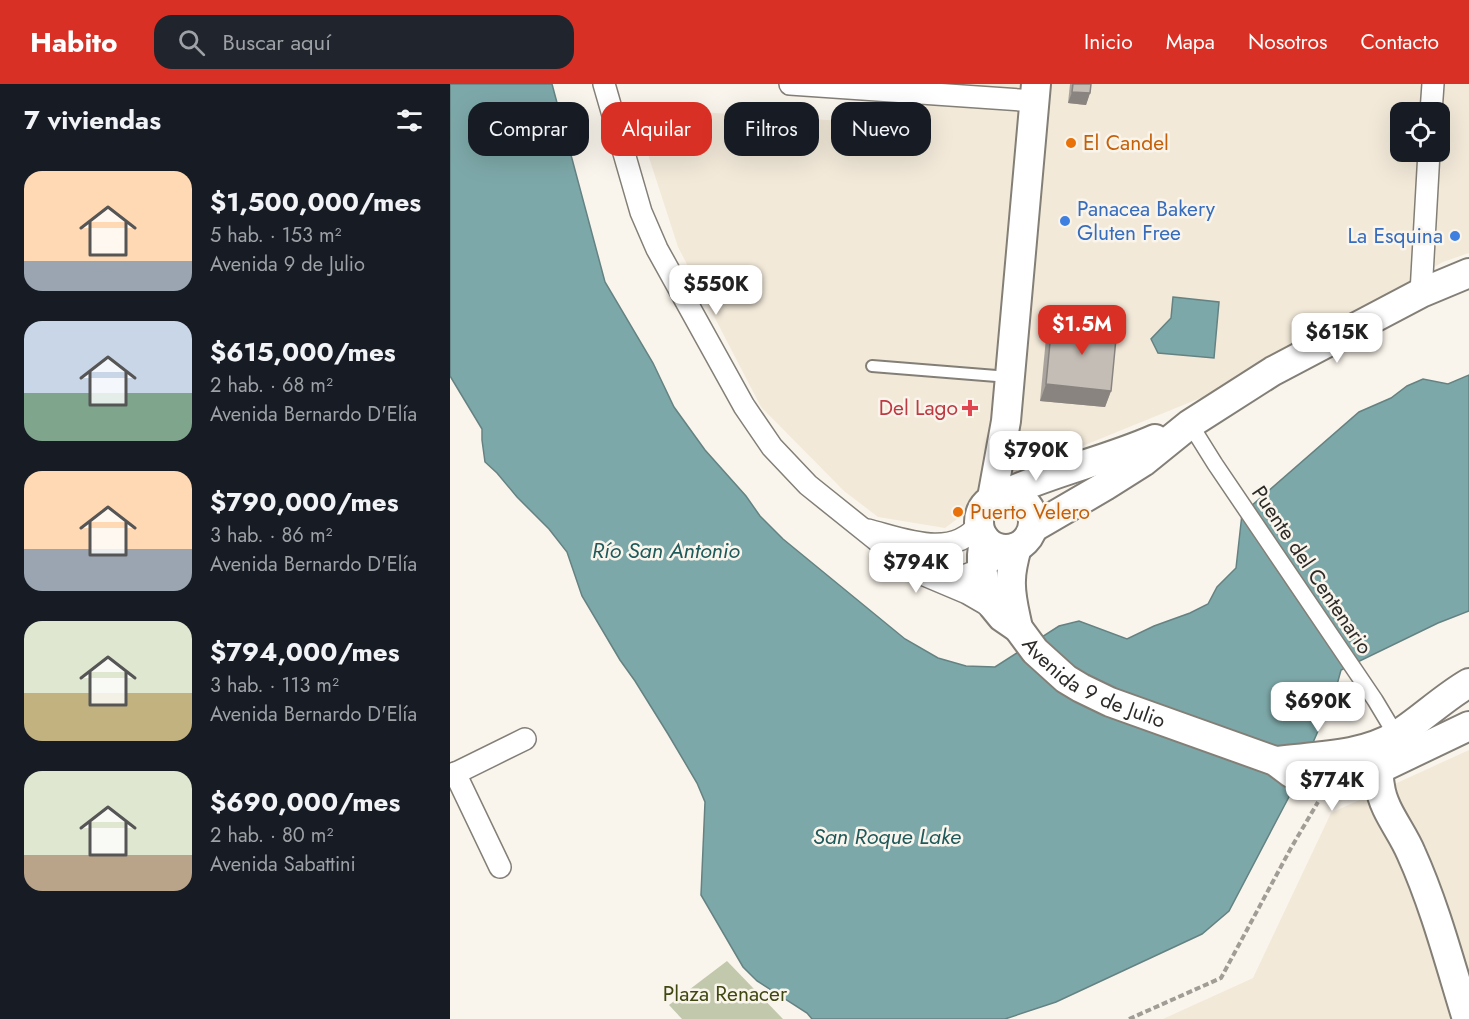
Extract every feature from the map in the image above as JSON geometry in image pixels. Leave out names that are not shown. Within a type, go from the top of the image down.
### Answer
[{"type":"main road","points":[[997,496],[1036,93]]},
{"type":"main road","points":[[1004,537],[1105,486],[1143,462],[1190,424],[1273,371],[1421,293],[1469,273]]},
{"type":"main road","points":[[1010,623],[1012,568],[1004,537],[979,516],[986,503],[997,496],[1056,473],[1132,449],[1190,424]]},
{"type":"main road","points":[[997,496],[1011,495],[1019,498],[1026,503],[1033,519],[1004,537]]},
{"type":"main road","name":"Avenida 9 de Julio","points":[[1004,537],[982,555],[985,586],[993,606],[1051,667],[1081,688],[1110,702],[1283,767]]},
{"type":"main road","points":[[1283,767],[1317,757],[1352,751],[1396,735],[1469,683]]},
{"type":"main road","points":[[1283,767],[1313,778],[1353,777],[1379,769],[1469,726]]},
{"type":"main road","points":[[1396,735],[1384,754],[1379,769],[1380,788],[1383,800],[1411,851],[1421,877],[1467,1019]]},
{"type":"main road","points":[[1283,767],[1327,786],[1369,800],[1391,816]]},
{"type":"street","points":[[604,84],[641,212],[657,249],[744,406],[772,447],[808,485],[899,558],[930,579],[977,598],[1010,623]]},
{"type":"street","points":[[790,84],[1036,93]]},
{"type":"street","points":[[1432,102],[1433,84]]},
{"type":"street","points":[[1421,293],[1428,162]]},
{"type":"street","name":"Puente del Centenario","points":[[1190,424],[1375,700],[1396,735]]},
{"type":"street","points":[[862,529],[935,545],[967,537],[1004,537]]},
{"type":"street","points":[[930,579],[965,576],[982,568]]},
{"type":"street","points":[[500,867],[452,774],[525,739]]},
{"type":"lane","points":[[872,366],[1010,377]]},
{"type":"path","points":[[1129,1019],[1221,978],[1327,786]]},
{"type":"shaded area","points":[[928,84],[1469,84],[1469,253],[1443,262],[1208,395],[1021,471],[945,528],[878,517],[844,491],[761,407],[678,247],[649,156],[712,156],[712,113],[724,114],[724,156],[819,156],[819,120],[831,120],[831,156],[931,156],[931,102],[926,102]]},
{"type":"shaded area","points":[[1469,750],[1469,1019],[1163,1019],[1253,978],[1331,813]]},
{"type":"green space","name":"Plaza Renacer","points":[[727,961],[783,1019],[682,1019],[669,1005]]},
{"type":"water","name":"San Roque Lake","points":[[450,84],[552,84],[557,102],[468,102],[468,156],[571,156],[605,282],[653,363],[674,407],[705,450],[746,496],[760,516],[783,539],[905,639],[938,658],[966,666],[995,667],[1059,626],[1079,621],[1127,639],[1208,604],[1217,587],[1236,568],[1242,514],[1359,412],[1391,398],[1407,386],[1423,379],[1448,384],[1469,375],[1469,611],[1438,623],[1341,670],[1335,692],[1291,793],[1229,911],[1202,934],[1056,1002],[1005,1019],[812,1019],[807,1013],[757,981],[743,967],[701,895],[705,802],[697,783],[582,596],[567,552],[549,529],[485,462],[482,429],[450,376]]},
{"type":"water","points":[[1173,297],[1219,302],[1214,358],[1158,353],[1151,339],[1171,318]]},
{"type":"building","points":[[1073,84],[1091,84],[1090,93],[1072,92]]},
{"type":"building","points":[[1052,322],[1117,328],[1111,391],[1046,384]]},
{"type":"place","name":"El Candel","points":[[1071,143]]},
{"type":"place","name":"Panacea Bakery Gluten Free","points":[[1065,221]]},
{"type":"place","name":"La Esquina","points":[[1455,236]]},
{"type":"place","name":"Del Lago","points":[[970,408]]},
{"type":"place","name":"Puerto Velero","points":[[958,512]]},
{"type":"water label","name":"Río San Antonio","points":[[666,550]]}]
